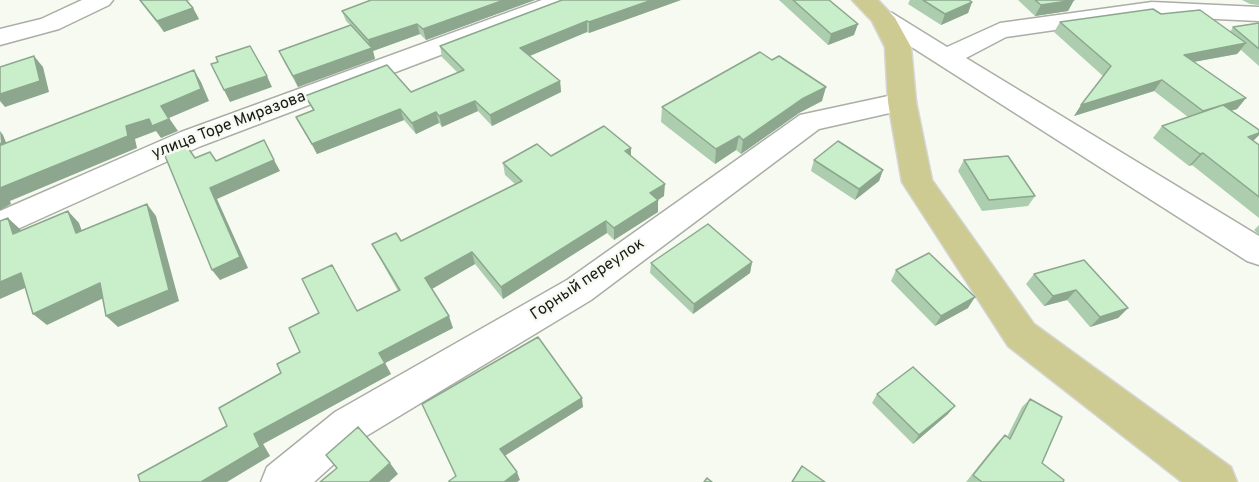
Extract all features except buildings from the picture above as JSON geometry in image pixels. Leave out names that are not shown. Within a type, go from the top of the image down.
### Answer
[{"type":"main road","points":[[874,9],[898,47],[902,102],[917,182],[1021,335],[1216,482]]},
{"type":"street","points":[[0,37],[50,24],[101,0]]},
{"type":"street","name":"улица Торе Миразова","points":[[0,225],[191,139],[564,0]]},
{"type":"street","points":[[874,9],[1259,252]]},
{"type":"street","points":[[947,57],[1000,30],[1012,28],[1152,9],[1259,14]]},
{"type":"street","name":"Горный переулок","points":[[282,482],[349,425],[579,290],[810,122],[902,102]]}]
